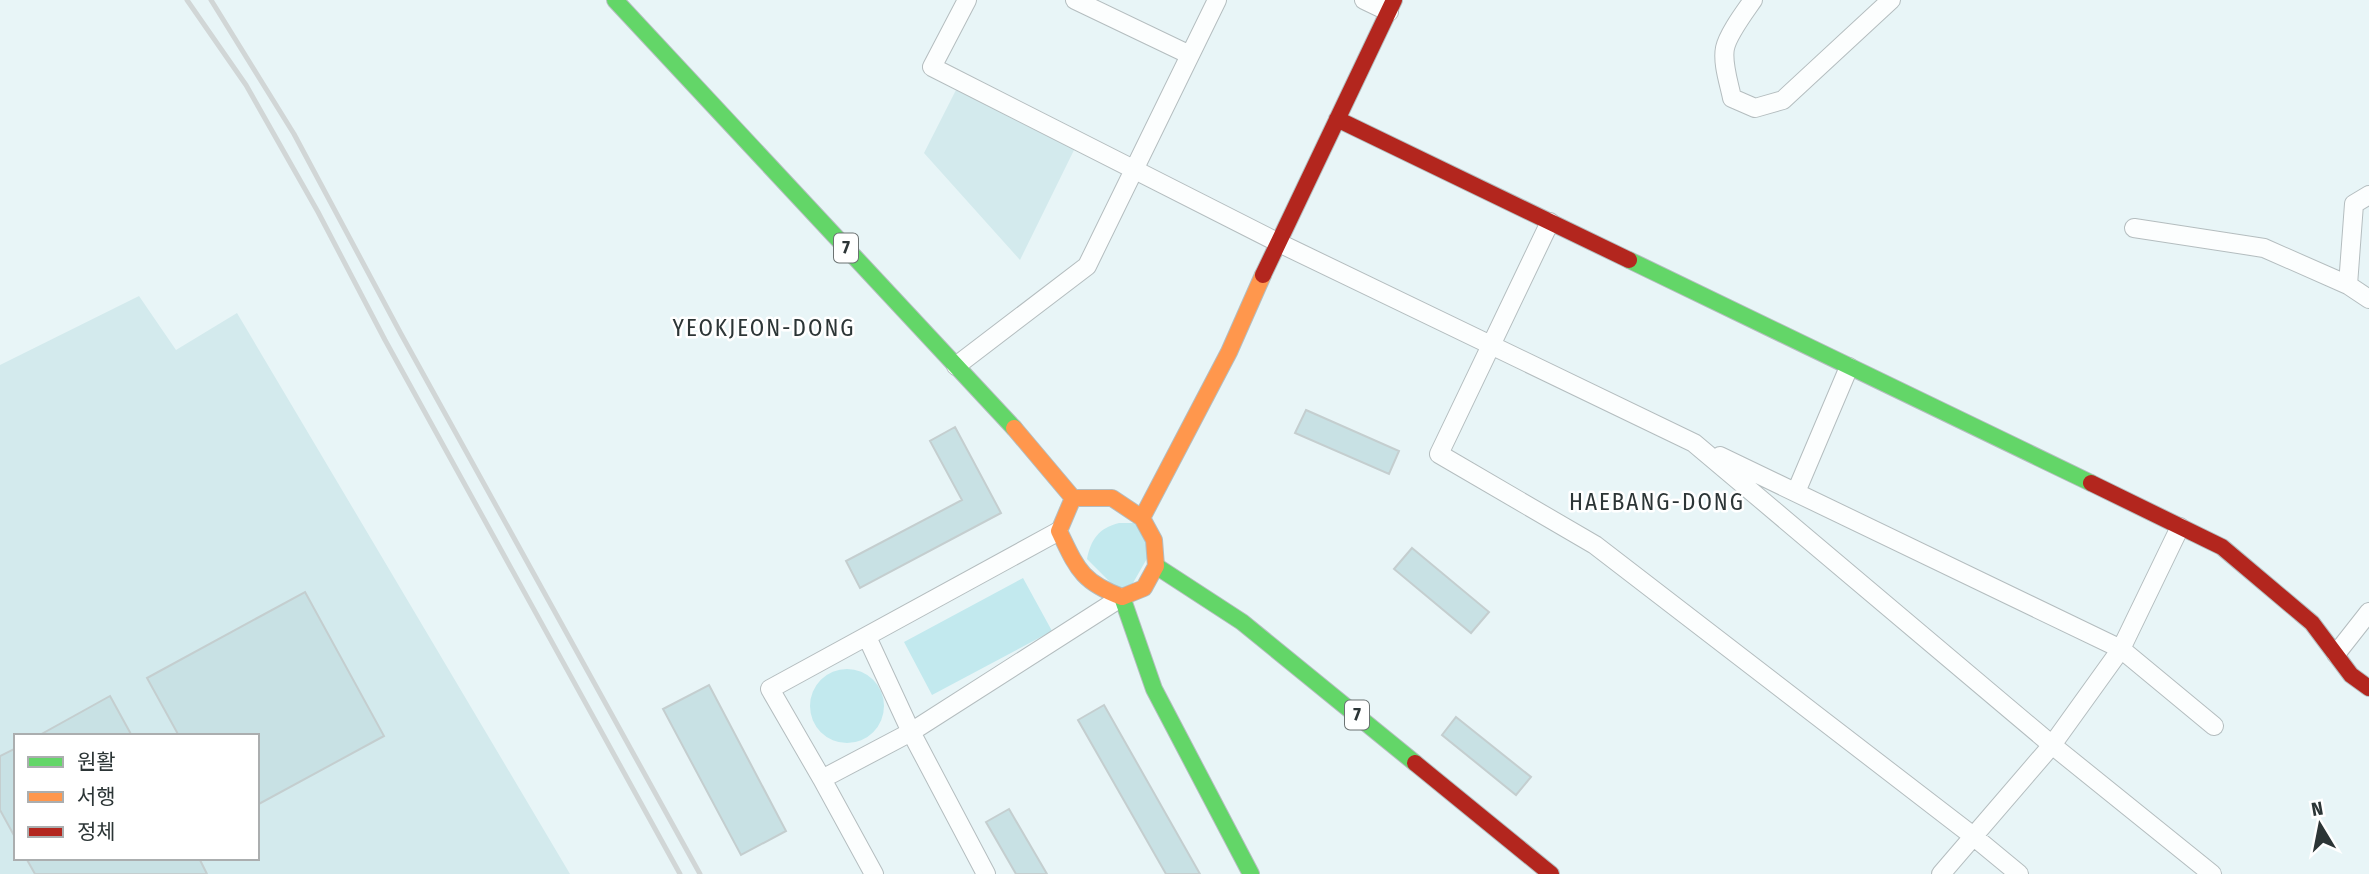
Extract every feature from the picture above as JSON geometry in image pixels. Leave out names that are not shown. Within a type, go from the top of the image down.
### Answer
[{"type":"main road","name":"7","points":[[615,0],[1003,415],[1073,498]]},
{"type":"main road","points":[[1142,518],[1229,352],[1277,243],[1392,6]]},
{"type":"main road","points":[[1337,120],[2222,547],[2312,623],[2351,675],[2369,688]]},
{"type":"main road","points":[[1073,498],[1112,498],[1142,518],[1154,540],[1156,566],[1144,587],[1122,597],[1101,590],[1083,578],[1059,531],[1073,498]]},
{"type":"main road","name":"7","points":[[1156,566],[1242,622],[1550,874]]},
{"type":"main road","points":[[1122,597],[1154,689],[1251,874]]},
{"type":"street","points":[[967,0],[932,67],[1277,243],[2122,649],[2214,726]]},
{"type":"street","points":[[1074,0],[1190,55]]},
{"type":"street","points":[[956,366],[1087,266],[1217,0]]},
{"type":"street","points":[[1364,0],[1392,6]]},
{"type":"street","points":[[1753,0],[1725,49],[1732,98],[1755,108],[1783,100],[1891,0]]},
{"type":"street","points":[[2348,285],[2354,204],[2369,195]]},
{"type":"street","points":[[1550,222],[1439,454],[1595,545],[2019,874]]},
{"type":"street","points":[[2134,228],[2264,248],[2348,285],[2369,299]]},
{"type":"street","points":[[1796,492],[1849,367]]},
{"type":"street","points":[[1694,443],[2052,745],[2212,874]]},
{"type":"street","points":[[1941,874],[2052,745],[2122,649],[2180,527]]},
{"type":"street","points":[[874,874],[771,690],[1059,531]]},
{"type":"street","points":[[822,779],[911,732],[1122,597]]},
{"type":"street","points":[[2336,654],[2369,612]]},
{"type":"street","points":[[867,637],[911,732],[986,874]]},
{"type":"shaded area","points":[[956,90],[1076,146],[1020,260],[924,153]]},
{"type":"shaded area","points":[[139,296],[176,350],[237,313],[570,874],[0,874],[0,365]]},
{"type":"shaded area","points":[[1119,523],[1134,523],[1157,541],[1125,597],[1087,559],[1097,535]]},
{"type":"shaded area","points":[[1023,578],[1052,631],[932,695],[904,642]]},
{"type":"shaded area","points":[[847,669],[861,672],[873,680],[881,692],[884,706],[881,720],[873,732],[861,740],[847,743],[833,740],[821,732],[813,720],[810,706],[813,692],[821,680],[833,672]]},
{"type":"building","points":[[1306,410],[1399,451],[1389,474],[1295,433]]},
{"type":"building","points":[[955,427],[1001,513],[860,588],[846,561],[962,500],[930,441]]},
{"type":"building","points":[[1412,548],[1489,612],[1471,633],[1394,569]]},
{"type":"building","points":[[305,592],[384,736],[259,804],[259,734],[178,734],[147,678]]},
{"type":"building","points":[[709,685],[786,831],[741,855],[663,709]]},
{"type":"building","points":[[110,696],[131,734],[42,734]]},
{"type":"building","points":[[1104,705],[1200,874],[1166,874],[1078,720]]},
{"type":"building","points":[[1456,717],[1531,777],[1516,795],[1442,735]]},
{"type":"building","points":[[14,749],[14,835],[0,810],[0,756]]},
{"type":"building","points":[[1009,809],[1047,874],[1016,874],[986,822]]},
{"type":"building","points":[[27,860],[200,860],[207,874],[35,874]]},
{"type":"railway","points":[[187,0],[246,85],[318,212],[385,340],[680,874]]},
{"type":"railway","points":[[211,0],[294,134],[401,334],[700,874]]},
{"type":"traffic: fast","points":[[615,0],[1014,428]]},
{"type":"traffic: fast","points":[[1629,260],[2091,483]]},
{"type":"traffic: fast","points":[[1156,566],[1242,622],[1415,763]]},
{"type":"traffic: fast","points":[[1122,597],[1154,689],[1251,874]]},
{"type":"traffic: slow","points":[[1142,518],[1229,352],[1263,275]]},
{"type":"traffic: slow","points":[[1014,428],[1073,498]]},
{"type":"traffic: slow","points":[[1073,498],[1112,498],[1142,518],[1154,540],[1156,566],[1144,588],[1122,597],[1097,586],[1082,572],[1059,531],[1073,498]]},
{"type":"traffic: jam","points":[[1263,275],[1394,0]]},
{"type":"traffic: jam","points":[[1337,119],[1629,260]]},
{"type":"traffic: jam","points":[[2091,483],[2222,547],[2312,623],[2351,675],[2369,688]]},
{"type":"traffic: jam","points":[[1415,763],[1551,874]]},
{"type":"district","name":"YEOKJEON-DONG","points":[[764,328]]},
{"type":"district","name":"HAEBANG-DONG","points":[[1657,502]]}]
